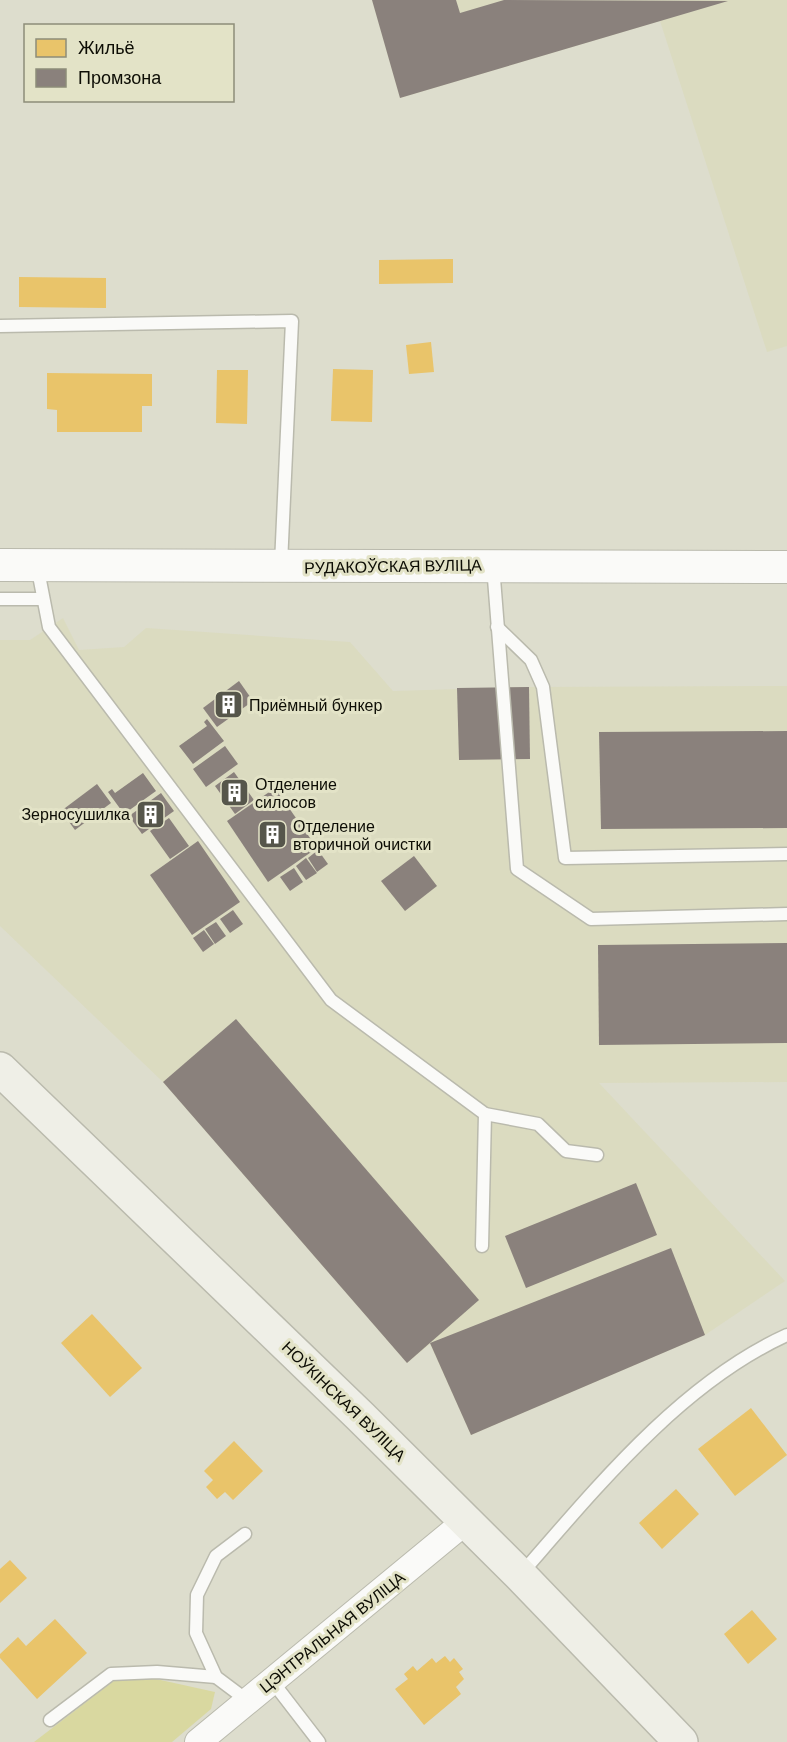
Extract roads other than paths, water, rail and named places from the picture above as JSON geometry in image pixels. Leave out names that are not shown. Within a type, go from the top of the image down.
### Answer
[{"type":"main road","name":"НОЎКІНСКАЯ ВУЛІЦА","points":[[0,1069],[466,1521],[681,1742]]},
{"type":"street","name":"РУДАКОЎСКАЯ ВУЛІЦА","points":[[0,565],[281,568],[493,565],[787,567]]},
{"type":"street","name":"ЦЭНТРАЛЬНАЯ ВУЛІЦА","points":[[198,1742],[466,1521]]},
{"type":"lane","points":[[0,326],[292,321],[281,568]]},
{"type":"lane","points":[[37,565],[50,627],[331,1000],[485,1114],[538,1124],[566,1150],[597,1155]]},
{"type":"lane","points":[[493,565],[517,869],[591,919],[787,914]]},
{"type":"lane","points":[[0,599],[43,599]]},
{"type":"lane","points":[[497,627],[531,660],[543,687],[565,858],[787,854]]},
{"type":"lane","points":[[482,1246],[485,1114]]},
{"type":"lane","points":[[520,1575],[628,1452],[693,1397],[757,1349],[787,1335]]},
{"type":"lane","points":[[245,1534],[216,1556],[197,1595],[196,1633],[216,1677],[248,1701]]},
{"type":"lane","points":[[50,1720],[111,1674],[157,1672],[216,1677]]},
{"type":"lane","points":[[272,1681],[319,1742]]},
{"type":"place","name":"Приёмный бункер","points":[[228,705]]},
{"type":"place","name":"Отделение силосов","points":[[234,793]]},
{"type":"place","name":"Зерносушилка","points":[[151,814]]},
{"type":"place","name":"Отделение вторичной очистки","points":[[272,835]]}]
